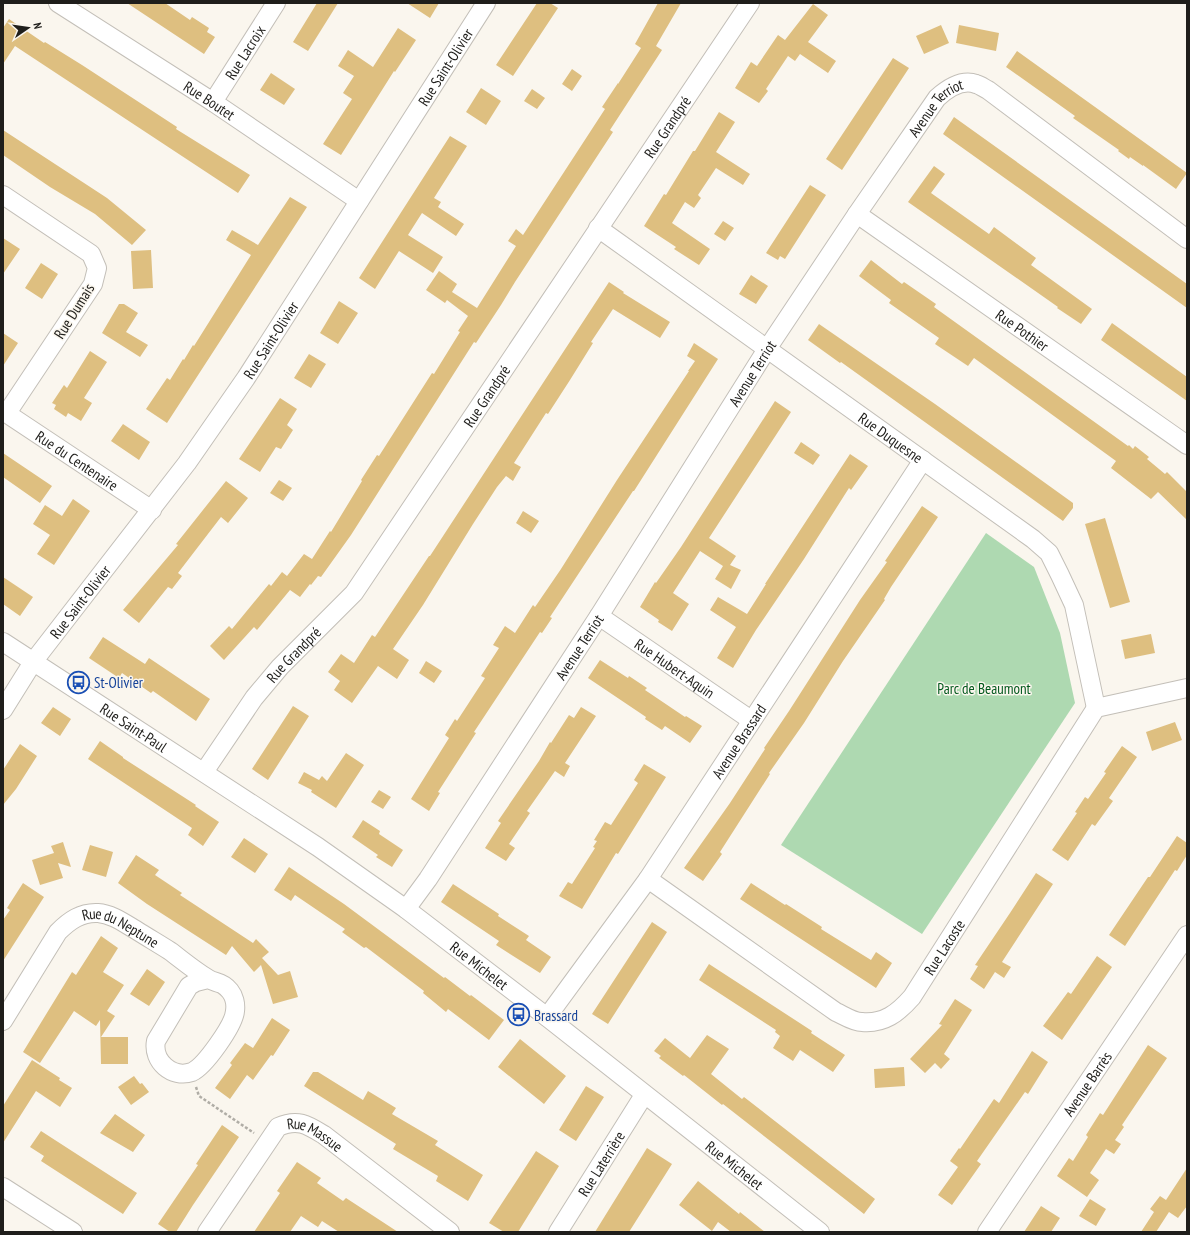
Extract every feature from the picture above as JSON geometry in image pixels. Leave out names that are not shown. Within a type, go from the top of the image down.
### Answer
[{"type":"street","name":"Rue Boutet","points":[[58,3],[213,102],[359,201]]},
{"type":"street","name":"Rue Lacroix","points":[[213,102],[276,3]]},
{"type":"street","name":"Rue Saint-Olivier","points":[[3,710],[34,662],[188,463],[246,378],[486,3]]},
{"type":"street","name":"Rue Grandpré","points":[[204,772],[258,693],[280,667],[354,593],[750,3]]},
{"type":"street","name":"Avenue Terriot","points":[[406,909],[428,879],[599,616],[767,349],[937,98],[948,88],[962,84],[975,83],[988,90],[1187,239]]},
{"type":"street","name":"Rue Dumais","points":[[3,195],[91,254],[97,268],[93,284],[5,412]]},
{"type":"street","name":"Rue Pothier","points":[[857,214],[1187,445]]},
{"type":"street","name":"Rue Duquesne","points":[[598,228],[1033,539],[1048,553],[1074,605],[1096,708]]},
{"type":"street","name":"Rue du Centenaire","points":[[5,412],[152,510]]},
{"type":"street","name":"Avenue Brassard","points":[[546,1017],[648,879],[923,460]]},
{"type":"street","name":"Rue Hubert-Aquin","points":[[599,616],[752,720]]},
{"type":"street","name":"Rue Saint-Paul","points":[[3,642],[204,772]]},
{"type":"street","points":[[1096,708],[1187,688]]},
{"type":"street","name":"Rue Lacoste","points":[[648,879],[836,1012],[861,1022],[878,1021],[892,1016],[912,997],[1096,708]]},
{"type":"street","name":"Rue Michelet","points":[[204,772],[318,847],[406,909],[820,1232]]},
{"type":"street","name":"Rue du Neptune","points":[[3,1021],[58,932],[70,921],[83,915],[100,913],[112,916],[170,951],[208,979],[223,984],[230,991],[236,1004],[230,1026],[204,1064],[191,1072]]},
{"type":"street","name":"Avenue Barrès","points":[[987,1232],[1187,935]]},
{"type":"street","points":[[191,1072],[175,1072],[164,1066],[158,1058],[156,1044],[158,1037],[189,986],[196,982],[208,979]]},
{"type":"street","name":"Rue Laterrière","points":[[558,1232],[644,1095]]},
{"type":"street","name":"Rue Massue","points":[[207,1232],[278,1127],[286,1123],[294,1122],[308,1125],[324,1135],[450,1232]]},
{"type":"street","points":[[3,1187],[73,1232]]},
{"type":"path","points":[[191,1072],[199,1096],[267,1142]]},
{"type":"green space","name":"Parc de Beaumont","points":[[986,533],[1034,567],[1060,633],[1075,703],[922,934],[781,845]]},
{"type":"building","points":[[127,3],[165,3],[190,20],[192,17],[209,28],[207,32],[215,37],[204,54]]},
{"type":"building","points":[[317,3],[338,3],[308,51],[293,42]]},
{"type":"building","points":[[407,3],[439,3],[430,18]]},
{"type":"building","points":[[537,3],[550,3],[558,8],[513,76],[496,65]]},
{"type":"building","points":[[658,3],[681,3],[656,46],[662,50],[610,130],[613,132],[476,343],[474,342],[351,535],[321,577],[318,576],[300,597],[290,590],[257,630],[254,627],[224,660],[210,646],[229,626],[232,629],[269,584],[271,586],[282,572],[287,576],[304,554],[312,559],[330,531],[331,532],[377,455],[379,456],[432,373],[434,374],[460,332],[458,331],[468,316],[447,300],[445,303],[426,290],[439,271],[457,284],[452,292],[477,308],[516,246],[508,241],[516,229],[523,235],[605,109],[602,107],[641,48],[635,44]]},
{"type":"building","points":[[813,4],[828,15],[808,42],[836,61],[828,73],[800,54],[795,61],[788,56],[766,89],[768,91],[759,103],[735,88],[751,62],[757,66],[778,35],[785,40]]},
{"type":"building","points":[[9,19],[44,43],[45,42],[82,65],[177,127],[176,129],[250,175],[238,193],[15,46],[3,64],[3,28]]},
{"type":"building","points":[[941,25],[949,43],[924,54],[916,36]]},
{"type":"building","points":[[959,25],[999,33],[996,51],[956,43]]},
{"type":"building","points":[[398,28],[416,40],[395,72],[394,71],[341,155],[323,144],[352,99],[343,93],[354,76],[338,66],[348,50],[373,67]]},
{"type":"building","points":[[1017,51],[1187,173],[1176,189],[1143,165],[1130,157],[1129,159],[1118,151],[1119,150],[1073,118],[1075,116],[1006,67]]},
{"type":"building","points":[[893,58],[909,68],[842,170],[826,159]]},
{"type":"building","points":[[572,69],[582,76],[572,91],[562,84]]},
{"type":"building","points":[[271,73],[295,89],[284,105],[260,90]]},
{"type":"building","points":[[481,88],[501,101],[486,125],[466,112]]},
{"type":"building","points":[[532,89],[545,98],[537,109],[524,101]]},
{"type":"building","points":[[719,112],[735,122],[716,152],[750,174],[743,185],[716,168],[698,195],[701,198],[694,208],[685,202],[672,223],[710,249],[699,265],[674,249],[676,247],[644,226],[664,194],[666,195],[693,151],[695,151]]},
{"type":"building","points":[[954,117],[1187,284],[1187,308],[943,134]]},
{"type":"building","points":[[3,130],[107,198],[146,230],[132,245],[95,214],[50,187],[3,155]]},
{"type":"building","points":[[450,136],[467,146],[434,198],[441,202],[438,207],[464,224],[456,236],[422,213],[408,235],[443,257],[433,273],[399,251],[375,289],[359,278]]},
{"type":"building","points":[[934,166],[945,174],[931,193],[989,234],[994,227],[1036,258],[1031,265],[1092,309],[1081,324],[908,202]]},
{"type":"building","points":[[810,185],[826,195],[785,259],[780,256],[778,260],[766,253]]},
{"type":"building","points":[[290,197],[307,207],[167,423],[146,409],[167,378],[170,380],[183,359],[184,360],[193,345],[194,346],[251,255],[226,240],[232,230],[258,245]]},
{"type":"building","points":[[723,221],[734,228],[725,241],[714,234]]},
{"type":"building","points":[[3,238],[20,249],[3,274]]},
{"type":"building","points":[[151,250],[153,288],[133,289],[131,251]]},
{"type":"building","points":[[871,260],[902,284],[904,282],[936,304],[934,307],[1128,446],[1129,445],[1133,449],[1135,446],[1149,457],[1147,459],[1165,474],[1167,472],[1187,492],[1187,520],[1158,492],[1151,499],[1111,468],[1116,461],[974,358],[968,366],[935,344],[939,338],[889,303],[891,300],[859,276]]},
{"type":"building","points":[[41,263],[58,274],[42,299],[25,288]]},
{"type":"building","points":[[751,275],[768,286],[756,304],[739,294]]},
{"type":"building","points":[[609,282],[624,292],[623,293],[670,322],[660,338],[613,309],[591,342],[593,343],[570,380],[548,414],[546,413],[514,463],[521,467],[513,481],[506,476],[497,487],[423,605],[393,649],[409,660],[397,679],[378,666],[352,703],[334,690],[340,681],[328,672],[341,654],[354,663],[372,635],[375,637],[430,556]]},
{"type":"building","points":[[339,301],[358,313],[338,344],[320,333]]},
{"type":"building","points":[[119,304],[124,304],[138,313],[126,332],[148,345],[140,357],[102,333]]},
{"type":"building","points":[[1112,323],[1187,377],[1187,401],[1101,340]]},
{"type":"building","points":[[819,324],[935,404],[1073,503],[1073,508],[1063,521],[808,340]]},
{"type":"building","points":[[3,333],[18,343],[3,366]]},
{"type":"building","points":[[694,343],[718,359],[634,491],[550,617],[552,618],[542,633],[540,632],[474,732],[476,733],[438,792],[440,793],[429,811],[411,799],[449,738],[445,735],[455,719],[457,721],[485,678],[481,676],[499,648],[493,645],[505,626],[515,633],[533,605],[535,607],[561,569],[695,361],[687,356]]},
{"type":"building","points":[[90,351],[107,362],[84,398],[92,403],[81,421],[68,413],[66,417],[54,409],[56,405],[52,403],[64,385],[67,388]]},
{"type":"building","points":[[309,354],[326,364],[311,388],[294,378]]},
{"type":"building","points":[[280,398],[297,409],[287,425],[293,430],[281,449],[276,447],[260,472],[239,459]]},
{"type":"building","points":[[775,401],[791,412],[709,538],[736,556],[730,565],[741,570],[731,589],[715,579],[723,566],[700,551],[673,593],[689,604],[672,631],[640,607],[655,582],[656,583],[681,547]]},
{"type":"building","points":[[123,424],[150,442],[139,460],[111,441]]},
{"type":"building","points":[[801,442],[820,455],[813,465],[794,453]]},
{"type":"building","points":[[3,453],[52,486],[40,503],[3,477]]},
{"type":"building","points":[[850,454],[868,466],[851,490],[849,488],[804,559],[756,630],[733,668],[717,658],[736,627],[710,610],[718,597],[747,614]]},
{"type":"building","points":[[279,480],[292,488],[283,501],[270,493]]},
{"type":"building","points":[[226,481],[248,498],[228,523],[221,517],[178,573],[182,576],[172,589],[168,587],[139,623],[123,610],[178,545],[176,544]]},
{"type":"building","points":[[73,499],[90,511],[54,565],[37,554],[50,535],[33,524],[45,505],[62,516]]},
{"type":"building","points":[[922,506],[938,517],[891,587],[884,599],[885,600],[843,661],[804,723],[769,773],[770,774],[720,852],[722,854],[703,881],[684,868],[730,803],[765,749],[764,748],[860,600],[887,562],[885,561]]},
{"type":"building","points":[[523,511],[539,521],[531,533],[516,523]]},
{"type":"building","points":[[1105,518],[1130,602],[1110,608],[1085,524]]},
{"type":"building","points":[[3,577],[33,597],[20,616],[3,604]]},
{"type":"building","points":[[1151,634],[1155,653],[1125,659],[1121,640]]},
{"type":"building","points":[[103,637],[145,664],[149,658],[210,699],[196,721],[153,691],[151,693],[122,673],[119,678],[89,658]]},
{"type":"building","points":[[600,660],[628,678],[629,676],[647,688],[645,690],[685,717],[686,716],[702,726],[690,743],[665,726],[662,730],[645,719],[646,717],[588,678]]},
{"type":"building","points":[[426,661],[442,671],[434,683],[419,673]]},
{"type":"building","points":[[293,706],[309,716],[268,780],[252,769]]},
{"type":"building","points":[[53,707],[71,719],[60,736],[41,723]]},
{"type":"building","points":[[581,707],[596,716],[565,763],[570,766],[564,777],[555,771],[527,811],[530,813],[509,844],[515,848],[506,861],[485,848],[501,823],[498,821],[569,715],[574,718]]},
{"type":"building","points":[[1175,722],[1182,740],[1152,751],[1146,732]]},
{"type":"building","points":[[100,741],[219,822],[203,846],[188,835],[192,828],[88,759]]},
{"type":"building","points":[[20,744],[37,756],[16,789],[3,805],[3,770]]},
{"type":"building","points":[[1122,746],[1137,757],[1109,798],[1113,801],[1095,826],[1092,824],[1068,861],[1052,850],[1077,813],[1075,812],[1085,797],[1088,799]]},
{"type":"building","points":[[346,753],[364,765],[336,808],[311,792],[312,790],[298,783],[304,772],[319,780],[322,776],[327,781]]},
{"type":"building","points":[[644,764],[666,777],[618,854],[616,853],[582,909],[559,896],[568,882],[572,884],[595,848],[593,847],[597,841],[594,840],[605,822],[611,825],[638,783],[634,780]]},
{"type":"building","points":[[379,790],[391,797],[383,809],[371,802]]},
{"type":"building","points":[[363,820],[380,831],[379,834],[403,850],[392,867],[376,857],[378,855],[352,837]]},
{"type":"building","points":[[1177,836],[1187,843],[1187,855],[1177,871],[1175,870],[1125,946],[1109,935]]},
{"type":"building","points":[[244,838],[268,854],[255,873],[231,857]]},
{"type":"building","points":[[63,842],[71,867],[58,863],[63,878],[40,885],[32,860],[54,853],[51,846]]},
{"type":"building","points":[[90,845],[113,852],[106,877],[82,870]]},
{"type":"building","points":[[136,855],[159,870],[155,875],[182,893],[180,895],[253,943],[256,939],[269,952],[262,958],[278,975],[290,971],[298,997],[273,1004],[261,965],[254,972],[232,946],[226,955],[147,904],[118,883]]},
{"type":"building","points":[[289,867],[344,904],[444,978],[445,977],[470,996],[471,995],[504,1020],[489,1040],[448,1009],[446,1012],[423,993],[424,991],[366,947],[364,948],[342,932],[345,929],[295,895],[291,901],[274,890]]},
{"type":"building","points":[[1036,873],[1053,884],[1002,962],[1011,967],[1004,978],[995,972],[984,989],[970,979],[978,966],[975,965]]},
{"type":"building","points":[[23,883],[44,897],[3,961],[3,920],[10,910],[7,908]]},
{"type":"building","points":[[751,883],[822,927],[821,929],[871,960],[876,952],[892,963],[876,988],[740,899]]},
{"type":"building","points":[[453,884],[499,914],[498,916],[529,936],[526,940],[551,957],[540,973],[496,945],[499,941],[441,902]]},
{"type":"building","points":[[652,922],[667,932],[608,1024],[592,1014]]},
{"type":"building","points":[[101,936],[118,948],[103,972],[124,985],[107,1011],[115,1016],[101,1037],[128,1037],[128,1064],[101,1064],[100,1020],[96,1026],[74,1011],[40,1063],[23,1052],[72,972],[76,975]]},
{"type":"building","points":[[1097,956],[1112,967],[1062,1040],[1043,1026],[1068,992],[1071,994]]},
{"type":"building","points":[[709,964],[812,1031],[811,1033],[845,1055],[833,1072],[800,1050],[793,1061],[773,1048],[780,1036],[775,1032],[776,1030],[699,980]]},
{"type":"building","points":[[147,969],[165,982],[149,1006],[130,994]]},
{"type":"building","points":[[955,999],[972,1010],[944,1054],[950,1059],[941,1069],[935,1063],[925,1073],[910,1059],[942,1025],[939,1024]]},
{"type":"building","points":[[272,1018],[290,1030],[273,1056],[271,1055],[253,1080],[247,1075],[230,1099],[215,1088],[232,1065],[230,1063],[245,1043],[253,1048]]},
{"type":"building","points":[[707,1035],[729,1049],[711,1074],[742,1099],[744,1097],[875,1199],[864,1214],[723,1104],[722,1105],[684,1075],[683,1076],[659,1058],[661,1056],[654,1051],[665,1038],[690,1058]]},
{"type":"building","points":[[520,1039],[566,1076],[544,1104],[498,1067]]},
{"type":"building","points":[[1148,1045],[1167,1058],[1122,1125],[1124,1127],[1115,1140],[1121,1144],[1114,1154],[1106,1149],[1090,1173],[1099,1180],[1087,1197],[1057,1176],[1069,1158],[1073,1161],[1088,1137],[1086,1135],[1100,1113],[1103,1115]]},
{"type":"building","points":[[1032,1051],[1048,1062],[1028,1094],[1025,1092],[977,1161],[981,1164],[952,1205],[938,1195],[958,1167],[950,1161],[959,1148],[960,1149],[994,1099],[999,1103]]},
{"type":"building","points":[[32,1060],[60,1078],[59,1080],[72,1088],[60,1107],[36,1091],[3,1143],[3,1106]]},
{"type":"building","points":[[904,1067],[905,1086],[875,1088],[874,1069]]},
{"type":"building","points":[[313,1072],[318,1072],[363,1100],[368,1091],[396,1108],[392,1114],[438,1141],[435,1145],[483,1175],[468,1201],[436,1181],[438,1176],[393,1149],[396,1144],[304,1086]]},
{"type":"building","points":[[134,1076],[149,1092],[131,1105],[118,1087]]},
{"type":"building","points":[[586,1086],[604,1097],[576,1141],[559,1130]]},
{"type":"building","points":[[115,1114],[145,1135],[133,1152],[100,1133]]},
{"type":"building","points":[[222,1125],[239,1137],[176,1232],[170,1232],[158,1224],[198,1165],[196,1164]]},
{"type":"building","points":[[41,1131],[137,1193],[123,1214],[41,1161],[44,1156],[30,1147]]},
{"type":"building","points":[[647,1148],[672,1164],[629,1232],[595,1232]]},
{"type":"building","points":[[536,1151],[559,1166],[518,1232],[504,1232],[489,1223]]},
{"type":"building","points":[[297,1162],[321,1178],[317,1183],[343,1201],[346,1198],[398,1232],[339,1232],[322,1221],[318,1227],[301,1216],[290,1232],[254,1232],[280,1193],[277,1191]]},
{"type":"building","points":[[1187,1168],[1187,1206],[1178,1218],[1169,1212],[1156,1232],[1141,1232],[1154,1212],[1150,1209],[1160,1196],[1166,1200]]},
{"type":"building","points":[[698,1181],[739,1214],[740,1212],[765,1232],[731,1232],[718,1222],[712,1231],[679,1205]]},
{"type":"building","points":[[1090,1199],[1106,1209],[1096,1226],[1079,1216]]},
{"type":"building","points":[[1041,1206],[1060,1218],[1051,1232],[1024,1232]]},
{"type":"place","name":"St-Olivier","points":[[78,682]]},
{"type":"place","name":"Brassard","points":[[519,1015]]}]
